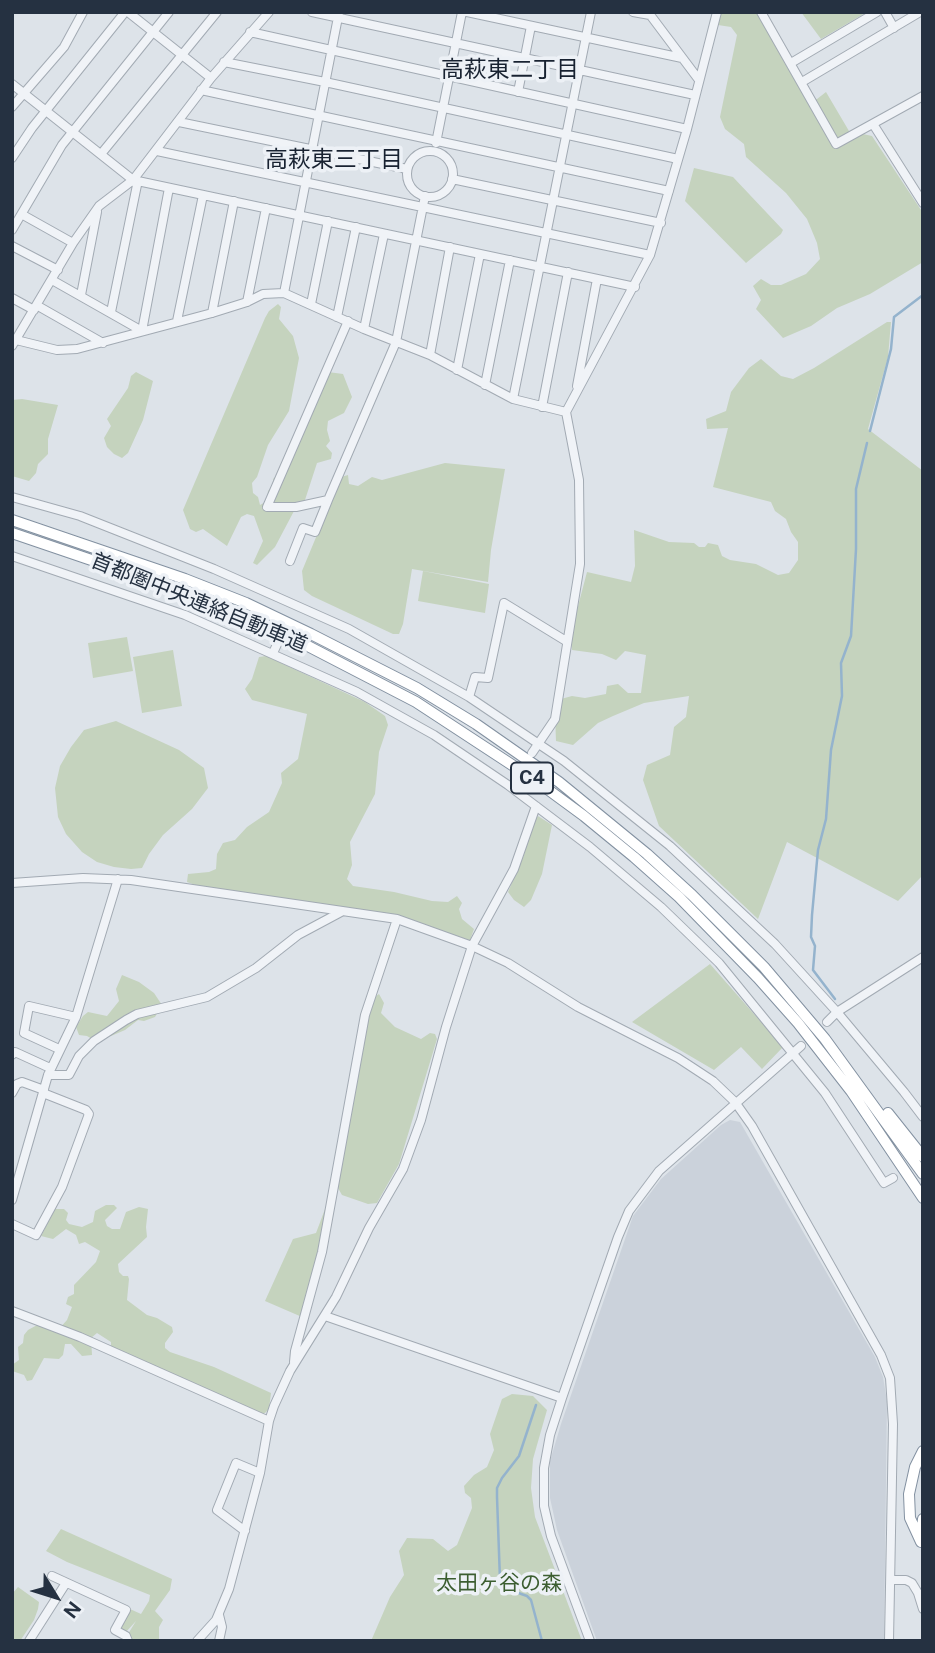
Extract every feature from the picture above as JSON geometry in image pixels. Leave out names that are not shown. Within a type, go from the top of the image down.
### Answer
[{"type":"highway","name":"首都圏中央連絡自動車道","points":[[12,520],[185,579],[246,603],[417,688],[476,724],[559,782],[647,854],[764,967],[825,1039],[923,1174]]},
{"type":"highway","name":"首都圏中央連絡自動車道","points":[[12,533],[159,583],[304,644],[416,702],[535,780],[584,816],[652,873],[758,978],[798,1023],[851,1091],[923,1198]]},
{"type":"highway","points":[[825,1039],[923,1157]]},
{"type":"highway","points":[[922,1545],[910,1518],[909,1494],[915,1467],[923,1451]]},
{"type":"highway","points":[[922,1545],[923,1519]]},
{"type":"street","points":[[12,107],[64,47],[83,12]]},
{"type":"street","points":[[12,158],[46,109],[127,12],[211,78]]},
{"type":"street","points":[[13,229],[62,145],[169,12]]},
{"type":"street","points":[[101,154],[217,12]]},
{"type":"street","points":[[269,12],[201,90],[133,180],[99,206],[73,243],[13,342],[62,351],[103,343],[212,313],[263,294],[284,293],[430,355],[513,399],[566,412]]},
{"type":"street","points":[[312,12],[339,15],[455,44],[695,95]]},
{"type":"street","points":[[434,152],[462,12]]},
{"type":"street","points":[[467,12],[682,58]]},
{"type":"street","points":[[513,399],[591,12]]},
{"type":"street","points":[[633,12],[649,14],[699,80]]},
{"type":"street","points":[[761,12],[836,144],[923,96]]},
{"type":"street","points":[[791,63],[877,12]]},
{"type":"street","points":[[884,12],[894,28]]},
{"type":"street","points":[[802,82],[920,12]]},
{"type":"street","points":[[532,753],[555,719],[581,550],[579,480],[566,412],[650,255],[687,129],[716,13]]},
{"type":"street","points":[[284,293],[339,15]]},
{"type":"street","points":[[518,92],[531,26]]},
{"type":"street","points":[[250,32],[687,129]]},
{"type":"street","points":[[224,62],[678,159]]},
{"type":"street","points":[[12,83],[136,185],[111,312]]},
{"type":"street","points":[[201,90],[669,191]]},
{"type":"street","points":[[179,122],[407,169]]},
{"type":"street","points":[[873,124],[923,203]]},
{"type":"street","points":[[158,150],[650,255]]},
{"type":"street","points":[[434,152],[451,164],[452,179],[450,185],[439,195],[425,196],[413,190],[407,169],[420,153],[434,152]]},
{"type":"street","points":[[452,179],[661,223]]},
{"type":"street","points":[[133,180],[635,287]]},
{"type":"street","points":[[142,331],[169,188]]},
{"type":"street","points":[[177,321],[203,195]]},
{"type":"street","points":[[290,561],[303,528],[315,532],[396,342],[425,196]]},
{"type":"street","points":[[212,313],[234,201]]},
{"type":"street","points":[[247,302],[266,208]]},
{"type":"street","points":[[80,295],[97,210]]},
{"type":"street","points":[[23,215],[73,243]]},
{"type":"street","points":[[311,304],[328,221]]},
{"type":"street","points":[[337,317],[356,227]]},
{"type":"street","points":[[365,329],[383,234]]},
{"type":"street","points":[[12,246],[58,270]]},
{"type":"street","points":[[430,355],[450,247]]},
{"type":"street","points":[[457,370],[480,254]]},
{"type":"street","points":[[485,385],[510,260]]},
{"type":"street","points":[[542,407],[568,272]]},
{"type":"street","points":[[576,394],[597,279]]},
{"type":"street","points":[[52,280],[142,331]]},
{"type":"street","points":[[12,298],[103,343]]},
{"type":"street","points":[[328,500],[296,507],[267,507],[348,321]]},
{"type":"street","points":[[12,498],[80,516],[190,559],[296,605],[371,641],[470,697],[609,796],[670,846],[775,944],[837,1012],[923,1117]]},
{"type":"street","points":[[12,556],[185,615],[357,691],[435,735],[508,785],[661,907],[719,963],[845,1121],[884,1183],[893,1178]]},
{"type":"street","points":[[470,697],[475,677],[488,678],[504,603],[566,641]]},
{"type":"street","points":[[292,616],[296,605]]},
{"type":"street","points":[[273,653],[279,640]]},
{"type":"street","points":[[508,785],[515,775]]},
{"type":"street","points":[[197,1641],[219,1615],[229,1590],[260,1473],[269,1421],[294,1363],[325,1316],[402,1169],[421,1120],[446,1027],[472,946],[514,869],[536,806]]},
{"type":"street","points":[[12,883],[63,878],[118,879],[397,919],[472,946],[520,969],[587,1012],[678,1058],[705,1075],[735,1102],[752,1126],[855,1307],[890,1378],[893,1424],[889,1641]]},
{"type":"street","points":[[12,1200],[49,1071],[76,1017],[118,879]]},
{"type":"street","points":[[12,1055],[15,1052],[49,1071],[71,1074],[79,1056],[102,1035],[126,1020],[137,1014],[207,997],[256,968],[298,935],[341,912]]},
{"type":"street","points":[[294,1363],[322,1252],[365,1015],[397,919]]},
{"type":"street","points":[[827,1022],[837,1012],[923,957]]},
{"type":"street","points":[[59,1049],[24,1033],[29,1006],[76,1017]]},
{"type":"street","points":[[590,1641],[551,1536],[544,1506],[544,1468],[550,1435],[618,1237],[629,1211],[659,1171],[801,1046]]},
{"type":"street","points":[[12,1093],[17,1084],[22,1082],[86,1110],[89,1114],[62,1187],[36,1235],[12,1224]]},
{"type":"street","points":[[12,1311],[80,1336],[269,1421]]},
{"type":"street","points":[[325,1316],[562,1398]]},
{"type":"street","points":[[246,1531],[217,1510],[236,1463],[260,1473]]},
{"type":"street","points":[[52,1576],[126,1610],[115,1630],[128,1641]]},
{"type":"street","points":[[891,1580],[906,1580],[912,1583],[923,1609]]},
{"type":"street","points":[[29,1641],[66,1583]]},
{"type":"street","points":[[219,1615],[222,1627],[219,1641]]},
{"type":"shaded area","points":[[730,1120],[740,1122],[875,1357],[883,1377],[887,1401],[884,1641],[597,1641],[557,1530],[550,1498],[550,1461],[633,1216],[661,1179]]},
{"type":"green space","points":[[720,12],[757,12],[806,98],[817,99],[826,92],[849,131],[872,136],[923,213],[923,262],[870,294],[837,308],[811,326],[783,338],[756,309],[761,300],[753,286],[761,279],[771,285],[781,285],[806,274],[820,259],[817,243],[807,219],[786,193],[746,157],[744,144],[725,129],[720,117],[737,35],[731,27],[718,25]]},
{"type":"green space","points":[[801,12],[867,12],[821,39]]},
{"type":"green space","points":[[694,168],[733,177],[783,230],[781,234],[746,263],[685,201]]},
{"type":"green space","points":[[278,304],[281,307],[279,319],[293,336],[299,358],[289,411],[268,445],[257,477],[252,483],[253,493],[258,497],[260,505],[267,501],[268,491],[275,484],[273,479],[282,470],[288,449],[328,372],[343,374],[352,397],[344,413],[328,421],[330,441],[326,446],[332,453],[331,459],[317,463],[304,503],[294,511],[275,547],[257,565],[253,563],[263,541],[254,516],[247,514],[241,517],[227,546],[203,529],[196,532],[190,529],[183,510],[265,318]]},
{"type":"green space","points":[[891,322],[888,357],[868,429],[923,471],[923,875],[898,901],[787,842],[758,919],[659,826],[643,780],[647,765],[670,755],[674,727],[686,717],[689,696],[644,703],[613,716],[598,723],[573,745],[556,741],[555,715],[561,699],[606,694],[607,686],[618,684],[628,693],[641,693],[646,655],[625,651],[616,660],[602,654],[572,650],[577,610],[587,572],[631,582],[635,566],[634,530],[669,542],[694,543],[699,547],[705,547],[708,543],[718,545],[722,556],[730,560],[756,564],[778,575],[789,573],[798,560],[798,542],[786,519],[775,511],[771,502],[713,487],[728,428],[707,429],[706,419],[726,411],[731,392],[749,368],[761,359],[781,376],[793,379]]},
{"type":"green space","points":[[136,372],[153,381],[143,420],[128,453],[122,458],[107,447],[104,438],[111,426],[107,419],[128,388],[131,376]]},
{"type":"green space","points":[[12,400],[58,405],[48,439],[48,454],[38,464],[36,473],[29,481],[12,476]]},
{"type":"green space","points":[[445,463],[505,469],[488,582],[412,569],[399,634],[393,634],[304,590],[302,571],[341,477],[348,475],[349,484],[358,486],[372,477],[382,480]]},
{"type":"green space","points":[[423,571],[489,584],[485,613],[418,601]]},
{"type":"green space","points":[[127,637],[133,671],[93,678],[88,643]]},
{"type":"green space","points":[[173,650],[182,706],[142,713],[133,657]]},
{"type":"green space","points":[[266,656],[365,702],[385,716],[388,725],[379,752],[375,794],[350,842],[352,865],[347,879],[353,886],[432,901],[448,902],[457,896],[462,903],[459,909],[462,919],[474,929],[469,943],[396,915],[374,914],[201,887],[187,882],[188,874],[216,869],[217,854],[223,843],[235,840],[247,827],[269,812],[282,783],[281,773],[298,759],[307,714],[252,700],[245,689],[252,679],[259,657]]},
{"type":"green space","points":[[116,721],[179,750],[204,768],[208,788],[192,809],[163,835],[142,868],[114,867],[97,862],[82,852],[66,834],[58,817],[55,788],[60,766],[71,747],[84,730]]},
{"type":"green space","points":[[538,816],[552,825],[542,874],[531,900],[524,907],[508,892]]},
{"type":"green space","points":[[710,964],[783,1047],[762,1069],[741,1047],[714,1070],[632,1022]]},
{"type":"green space","points":[[122,975],[139,982],[154,993],[162,1005],[155,1017],[138,1020],[111,1036],[92,1039],[79,1035],[76,1027],[83,1016],[88,1012],[107,1016],[119,1001],[116,989]]},
{"type":"green space","points":[[379,994],[384,1003],[381,1013],[395,1027],[421,1039],[430,1033],[435,1034],[437,1039],[399,1164],[377,1203],[368,1204],[342,1195],[338,1188],[302,1317],[265,1301],[293,1239],[316,1233],[339,1172],[368,1016],[373,998]]},
{"type":"green space","points":[[106,1205],[114,1205],[117,1208],[105,1220],[107,1226],[112,1229],[120,1229],[126,1212],[139,1207],[148,1209],[147,1237],[118,1264],[119,1272],[129,1279],[127,1300],[147,1315],[172,1327],[173,1332],[165,1343],[165,1348],[170,1352],[214,1367],[271,1393],[269,1409],[265,1413],[261,1414],[111,1347],[111,1342],[97,1333],[91,1338],[92,1355],[82,1356],[71,1344],[65,1344],[63,1355],[59,1359],[44,1358],[32,1380],[27,1381],[24,1375],[12,1371],[12,1365],[19,1360],[18,1347],[23,1343],[28,1330],[39,1324],[58,1330],[67,1320],[72,1307],[66,1304],[68,1297],[74,1294],[74,1285],[96,1262],[100,1251],[85,1242],[79,1244],[76,1235],[66,1229],[53,1239],[41,1236],[55,1209],[64,1209],[68,1213],[66,1220],[69,1224],[82,1227],[93,1222],[95,1211]]},
{"type":"green space","name":"太田ヶ谷の森","points":[[512,1394],[533,1396],[547,1410],[533,1459],[531,1488],[535,1517],[582,1641],[371,1641],[390,1597],[404,1575],[399,1551],[407,1538],[433,1539],[448,1551],[457,1545],[472,1508],[471,1498],[465,1493],[464,1486],[474,1475],[487,1467],[494,1450],[490,1434],[502,1399]]},
{"type":"green space","points":[[61,1529],[172,1579],[170,1590],[155,1611],[163,1620],[159,1627],[159,1641],[132,1641],[128,1634],[136,1621],[126,1632],[119,1628],[130,1609],[141,1614],[150,1595],[46,1551]]},
{"type":"green space","points":[[18,1587],[39,1602],[34,1620],[20,1641],[12,1641],[12,1594]]},
{"type":"waterway","points":[[870,431],[891,349],[894,317],[923,295]]},
{"type":"waterway","points":[[835,999],[813,970],[815,946],[811,937],[812,915],[818,850],[826,819],[831,750],[842,696],[841,663],[851,636],[856,489],[867,443]]},
{"type":"waterway","points":[[536,1405],[519,1456],[502,1478],[497,1488],[497,1497],[500,1580],[507,1589],[531,1600],[542,1641]]},
{"type":"district","name":"高萩東二丁目","points":[[510,70]]},
{"type":"district","name":"高萩東三丁目","points":[[334,160]]}]
